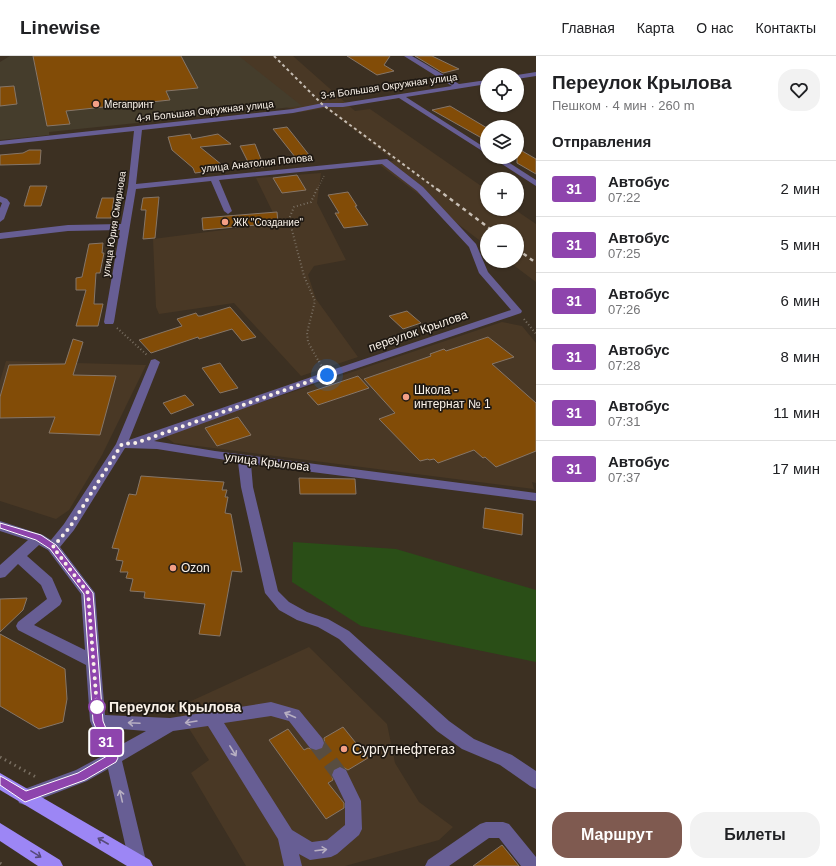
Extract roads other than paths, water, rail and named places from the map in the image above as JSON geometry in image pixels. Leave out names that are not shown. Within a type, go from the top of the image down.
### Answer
[{"type":"main road","points":[[0,781],[140,863]]},
{"type":"main road","points":[[0,831],[54,866]]},
{"type":"street","points":[[407,56],[459,87]]},
{"type":"street","points":[[524,76],[536,74]]},
{"type":"street","name":"3-я Большая Окружная улица","points":[[293,111],[323,105],[342,104],[400,96],[480,83]]},
{"type":"street","points":[[400,96],[480,147]]},
{"type":"street","name":"4-я Большая Окружная улица","points":[[0,143],[293,111]]},
{"type":"street","name":"улица Юрия Смирнова","points":[[109,322],[132,186],[138,129]]},
{"type":"street","name":"улица Анатолия Попова","points":[[132,186],[384,162],[420,189],[474,246],[484,273],[517,311]]},
{"type":"street","points":[[506,164],[536,184]]},
{"type":"street","points":[[214,178],[228,212]]},
{"type":"street","points":[[0,199],[6,204],[0,219]]},
{"type":"street","points":[[0,236],[68,228],[125,227]]},
{"type":"street","name":"переулок Крылова","points":[[136,443],[327,375],[517,311]]},
{"type":"street","points":[[53,547],[70,527],[103,463],[122,444],[155,362]]},
{"type":"street","name":"улица Крылова","points":[[122,444],[157,444],[215,455],[536,497]]},
{"type":"street","points":[[244,459],[247,487],[272,593],[284,606],[302,616],[323,623],[344,635],[443,726],[468,744],[506,760],[536,781]]},
{"type":"street","points":[[0,526],[38,538],[53,547],[88,593],[98,721],[113,758],[140,863]]},
{"type":"street","points":[[0,573],[38,538]]},
{"type":"street","points":[[18,556],[47,582],[55,601],[24,626],[93,661]]},
{"type":"street","points":[[98,721],[170,725],[271,709],[294,715],[316,743]]},
{"type":"street","points":[[212,718],[286,836],[293,866]]},
{"type":"street","points":[[25,797],[81,776],[170,725]]},
{"type":"street","points":[[286,836],[310,851],[331,848],[353,829],[353,801],[340,775]]},
{"type":"street","points":[[434,866],[486,830],[502,830],[532,866]]},
{"type":"tunnel","points":[[316,743],[340,775]]},
{"type":"railway","points":[[274,56],[323,105],[438,190]]},
{"type":"railway","points":[[437,189],[484,224]]},
{"type":"railway","points":[[524,254],[536,263]]},
{"type":"place","name":"Мегапринт","points":[[96,104]]},
{"type":"place","name":"ЖК \"Создание\"","points":[[225,222]]},
{"type":"place","name":"Школа - интернат № 1","points":[[406,397]]},
{"type":"place","name":"Ozon","points":[[173,568]]},
{"type":"place","name":"Переулок Крылова","points":[[97,707]]},
{"type":"place","name":"Сургутнефтегаз","points":[[344,749]]}]
